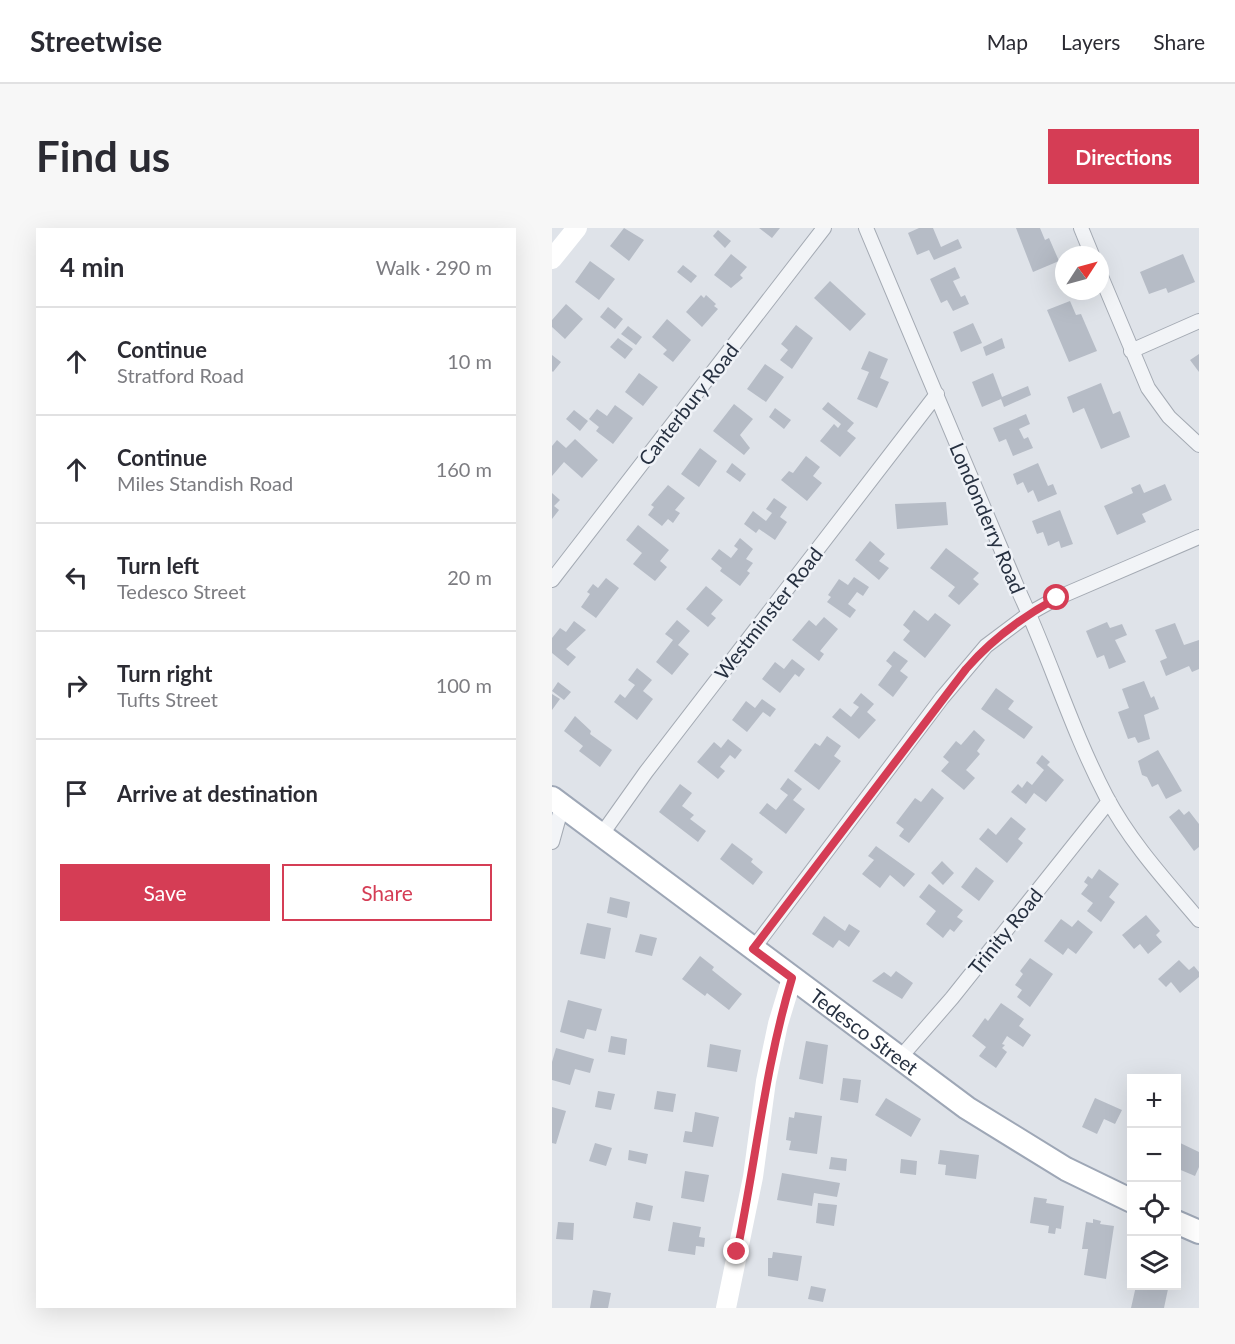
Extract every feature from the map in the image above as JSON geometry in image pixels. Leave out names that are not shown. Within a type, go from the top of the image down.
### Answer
[{"type":"main road","name":"Tedesco Street","points":[[557,802],[899,1059],[1008,1135],[1066,1169],[1127,1199]]},
{"type":"main road","points":[[1181,1224],[1199,1232]]},
{"type":"street","points":[[552,259],[577,228]]},
{"type":"street","name":"Canterbury Road","points":[[552,580],[824,228]]},
{"type":"street","name":"Londonderry Road","points":[[866,228],[885,277],[938,394],[1090,764],[1109,801],[1144,854],[1199,920]]},
{"type":"street","points":[[1081,228],[1088,246]]},
{"type":"street","points":[[1109,296],[1131,351],[1158,404],[1199,445]]},
{"type":"street","points":[[1131,351],[1199,321]]},
{"type":"street","name":"Westminster Road","points":[[602,834],[680,727],[938,394]]},
{"type":"street","points":[[753,949],[960,676],[986,646],[1029,614],[1090,584],[1199,537]]},
{"type":"street","name":"Trinity Road","points":[[899,1059],[952,998],[1109,801]]},
{"type":"street","points":[[552,842],[557,802]]},
{"type":"street","points":[[726,1308],[753,1177],[766,1081],[778,1024],[792,978]]},
{"type":"building","points":[[624,228],[644,240],[629,261],[610,246]]},
{"type":"building","points":[[759,228],[780,228],[772,238]]},
{"type":"building","points":[[919,228],[933,228],[941,247],[958,239],[962,248],[934,260],[929,250],[917,255],[908,233]]},
{"type":"building","points":[[1016,228],[1040,228],[1045,240],[1049,238],[1055,252],[1055,263],[1033,272]]},
{"type":"building","points":[[718,230],[731,241],[725,248],[713,236]]},
{"type":"building","points":[[731,254],[747,267],[740,275],[743,278],[731,288],[714,275]]},
{"type":"building","points":[[1183,254],[1195,282],[1168,293],[1166,288],[1149,294],[1140,272]]},
{"type":"building","points":[[590,261],[615,279],[599,300],[575,282]]},
{"type":"building","points":[[683,265],[697,276],[691,283],[677,272]]},
{"type":"building","points":[[955,267],[960,278],[953,281],[961,297],[965,295],[969,304],[953,311],[947,300],[941,303],[930,279]]},
{"type":"building","points":[[830,281],[866,314],[850,331],[814,298]]},
{"type":"building","points":[[701,295],[704,298],[706,295],[718,309],[702,327],[686,312]]},
{"type":"building","points":[[1070,301],[1076,315],[1081,314],[1097,351],[1069,362],[1047,310]]},
{"type":"building","points":[[566,304],[583,319],[565,339],[552,327],[552,320]]},
{"type":"building","points":[[608,307],[623,319],[615,329],[600,317]]},
{"type":"building","points":[[667,319],[691,340],[673,362],[663,354],[667,350],[652,337]]},
{"type":"building","points":[[973,323],[982,343],[961,352],[953,332]]},
{"type":"building","points":[[796,325],[813,338],[792,369],[780,360],[788,350],[781,344]]},
{"type":"building","points":[[628,326],[642,337],[636,345],[621,334]]},
{"type":"building","points":[[618,338],[633,349],[625,359],[610,347]]},
{"type":"building","points":[[1002,338],[1005,348],[986,356],[983,347]]},
{"type":"building","points":[[869,351],[888,359],[880,378],[889,382],[877,408],[857,399],[869,372],[861,369]]},
{"type":"building","points":[[1199,354],[1199,372],[1190,360]]},
{"type":"building","points":[[552,355],[561,362],[553,372],[552,371]]},
{"type":"building","points":[[765,364],[784,377],[766,402],[747,389]]},
{"type":"building","points":[[639,373],[658,387],[643,406],[625,392]]},
{"type":"building","points":[[993,373],[1002,397],[1028,386],[1031,395],[1004,407],[1001,399],[982,407],[972,382]]},
{"type":"building","points":[[1101,383],[1113,414],[1120,411],[1130,437],[1101,449],[1084,408],[1073,413],[1067,397]]},
{"type":"building","points":[[828,402],[854,423],[847,431],[856,438],[840,457],[820,441],[834,424],[838,428],[841,424],[822,409]]},
{"type":"building","points":[[734,404],[753,419],[740,435],[750,448],[744,455],[713,431]]},
{"type":"building","points":[[615,405],[633,418],[613,444],[596,431],[599,427],[589,419],[597,409],[607,416]]},
{"type":"building","points":[[775,408],[791,420],[784,429],[769,417]]},
{"type":"building","points":[[574,410],[588,421],[580,431],[566,419]]},
{"type":"building","points":[[1026,414],[1030,424],[1019,429],[1024,439],[1028,437],[1033,448],[1013,456],[1006,439],[999,442],[993,428]]},
{"type":"building","points":[[575,439],[598,460],[582,478],[564,462],[552,476],[552,446],[557,440],[566,448]]},
{"type":"building","points":[[700,448],[717,461],[699,487],[681,474]]},
{"type":"building","points":[[806,456],[820,467],[813,476],[822,483],[807,501],[781,480],[789,471],[793,473]]},
{"type":"building","points":[[732,463],[746,474],[740,482],[726,472]]},
{"type":"building","points":[[1038,463],[1048,486],[1053,484],[1057,494],[1038,502],[1033,490],[1028,493],[1023,482],[1017,485],[1013,474]]},
{"type":"building","points":[[1140,484],[1144,493],[1165,484],[1172,500],[1142,514],[1146,522],[1117,535],[1104,506],[1133,493],[1131,488]]},
{"type":"building","points":[[668,485],[685,498],[675,510],[680,513],[673,523],[668,519],[662,526],[648,515],[654,507],[651,505]]},
{"type":"building","points":[[552,493],[560,500],[554,506],[559,510],[552,519]]},
{"type":"building","points":[[774,498],[787,507],[780,517],[787,522],[775,540],[759,529],[756,533],[744,524],[753,511],[766,521],[772,513],[766,509]]},
{"type":"building","points":[[946,502],[948,525],[897,529],[895,504]]},
{"type":"building","points":[[1060,510],[1073,544],[1061,548],[1059,541],[1048,546],[1043,532],[1037,534],[1032,521]]},
{"type":"building","points":[[638,525],[669,550],[660,561],[667,567],[655,581],[633,564],[642,553],[626,540]]},
{"type":"building","points":[[740,538],[753,549],[746,559],[753,563],[747,571],[750,573],[740,586],[720,571],[722,568],[711,559],[719,549],[731,558],[738,549],[734,546]]},
{"type":"building","points":[[870,541],[885,554],[879,561],[889,568],[879,580],[855,560]]},
{"type":"building","points":[[946,548],[979,573],[973,579],[979,584],[959,605],[948,596],[955,587],[930,568]]},
{"type":"building","points":[[854,577],[869,587],[863,596],[857,592],[848,604],[856,610],[850,618],[827,602],[831,597],[828,595],[839,579],[848,585]]},
{"type":"building","points":[[606,578],[619,588],[596,618],[581,607],[590,594],[587,592],[593,584],[598,588]]},
{"type":"building","points":[[706,586],[723,600],[711,614],[716,618],[708,627],[686,609]]},
{"type":"building","points":[[914,610],[928,621],[935,613],[951,625],[925,658],[903,640],[910,631],[903,625]]},
{"type":"building","points":[[824,617],[838,629],[820,651],[824,654],[819,661],[792,640],[809,620],[816,626]]},
{"type":"building","points":[[677,620],[690,631],[678,645],[689,654],[672,675],[656,662],[673,640],[665,634]]},
{"type":"building","points":[[574,621],[586,630],[566,649],[576,657],[568,666],[552,653],[552,638],[560,628],[566,632]]},
{"type":"building","points":[[1107,622],[1110,628],[1122,624],[1127,635],[1115,640],[1126,662],[1109,669],[1104,655],[1097,658],[1086,631]]},
{"type":"building","points":[[1175,623],[1184,645],[1199,640],[1199,669],[1192,672],[1189,666],[1166,676],[1160,661],[1167,658],[1155,630]]},
{"type":"building","points":[[894,651],[908,661],[900,671],[908,677],[893,697],[878,685],[892,666],[886,661]]},
{"type":"building","points":[[792,659],[805,669],[799,677],[795,674],[780,693],[762,679],[775,662],[784,669]]},
{"type":"building","points":[[637,668],[652,680],[643,691],[653,699],[637,720],[614,702],[620,694],[625,698],[635,685],[628,680]]},
{"type":"building","points":[[1144,681],[1151,698],[1154,696],[1159,709],[1144,715],[1150,739],[1138,743],[1135,737],[1128,739],[1118,712],[1129,708],[1122,689]]},
{"type":"building","points":[[558,682],[571,692],[564,700],[552,691]]},
{"type":"building","points":[[996,688],[1014,701],[1008,709],[1033,727],[1024,739],[981,709]]},
{"type":"building","points":[[861,693],[874,704],[867,712],[876,720],[859,739],[832,717],[840,708],[851,717],[859,707],[853,703]]},
{"type":"building","points":[[552,694],[560,699],[552,710]]},
{"type":"building","points":[[762,699],[776,709],[770,717],[763,712],[747,732],[732,720],[746,701],[755,708]]},
{"type":"building","points":[[575,716],[591,731],[590,734],[612,750],[600,767],[579,751],[583,746],[564,731]]},
{"type":"building","points":[[974,730],[985,740],[977,751],[980,754],[966,770],[975,778],[964,790],[941,771],[949,762],[943,757],[956,741],[961,745]]},
{"type":"building","points":[[827,736],[841,746],[834,756],[841,761],[819,790],[794,771],[815,743],[820,746]]},
{"type":"building","points":[[728,739],[742,750],[735,759],[730,755],[720,767],[725,771],[718,779],[697,762],[714,742],[721,748]]},
{"type":"building","points":[[1158,750],[1182,791],[1166,799],[1158,784],[1152,787],[1147,777],[1142,775],[1138,761]]},
{"type":"building","points":[[1042,755],[1050,762],[1047,765],[1064,780],[1046,802],[1034,793],[1026,804],[1011,792],[1018,784],[1022,788],[1027,781],[1032,785],[1044,770],[1036,763]]},
{"type":"building","points":[[788,778],[802,789],[793,800],[805,809],[786,834],[759,813],[767,803],[776,810],[788,795],[780,789]]},
{"type":"building","points":[[680,784],[692,793],[682,806],[694,815],[690,819],[706,831],[698,842],[659,812]]},
{"type":"building","points":[[932,788],[944,798],[909,843],[899,836],[904,829],[896,823],[915,798],[921,802]]},
{"type":"building","points":[[1179,809],[1184,815],[1189,811],[1199,824],[1199,847],[1194,851],[1169,817]]},
{"type":"building","points":[[1011,817],[1026,829],[1018,839],[1023,843],[1007,863],[979,839],[988,828],[996,835]]},
{"type":"building","points":[[732,843],[753,859],[751,862],[763,872],[753,885],[720,859]]},
{"type":"building","points":[[876,846],[915,874],[904,887],[890,875],[880,888],[862,874],[874,860],[868,856]]},
{"type":"building","points":[[942,861],[954,873],[943,885],[931,873]]},
{"type":"building","points":[[976,867],[994,881],[979,901],[961,887]]},
{"type":"building","points":[[1099,869],[1119,884],[1109,897],[1115,902],[1101,922],[1087,911],[1093,903],[1081,894],[1088,885],[1084,882],[1088,876],[1092,879]]},
{"type":"building","points":[[929,884],[963,910],[957,917],[963,921],[954,932],[950,929],[943,938],[926,924],[936,911],[919,897]]},
{"type":"building","points":[[610,897],[630,902],[627,918],[607,913]]},
{"type":"building","points":[[1146,915],[1160,931],[1156,935],[1162,942],[1148,954],[1140,944],[1134,949],[1122,935]]},
{"type":"building","points":[[824,916],[845,931],[849,924],[860,931],[849,947],[839,940],[833,948],[812,934]]},
{"type":"building","points":[[1061,919],[1072,927],[1078,920],[1093,932],[1076,954],[1068,948],[1063,955],[1044,941]]},
{"type":"building","points":[[587,923],[611,928],[605,959],[580,954]]},
{"type":"building","points":[[640,934],[657,938],[652,956],[635,952]]},
{"type":"building","points":[[700,956],[714,967],[712,970],[742,994],[729,1010],[707,993],[705,996],[682,979]]},
{"type":"building","points":[[1030,958],[1053,974],[1030,1007],[1017,997],[1022,990],[1015,985],[1023,974],[1020,971]]},
{"type":"building","points":[[1179,960],[1189,970],[1194,966],[1199,972],[1199,977],[1180,993],[1171,982],[1166,987],[1158,979]]},
{"type":"building","points":[[896,971],[913,983],[902,999],[872,981],[884,972],[891,977]]},
{"type":"building","points":[[568,1000],[602,1009],[596,1031],[587,1029],[584,1039],[560,1032]]},
{"type":"building","points":[[1001,1003],[1024,1019],[1019,1026],[1031,1035],[1023,1047],[1007,1036],[1002,1048],[1007,1052],[996,1068],[979,1056],[986,1047],[972,1036],[985,1018],[988,1021]]},
{"type":"building","points":[[611,1036],[627,1039],[625,1055],[608,1052]]},
{"type":"building","points":[[806,1041],[828,1045],[823,1084],[799,1079]]},
{"type":"building","points":[[710,1044],[741,1050],[737,1072],[707,1067]]},
{"type":"building","points":[[556,1048],[594,1059],[590,1073],[575,1069],[570,1085],[552,1080],[552,1062]]},
{"type":"building","points":[[843,1078],[861,1080],[858,1103],[840,1100]]},
{"type":"building","points":[[598,1091],[615,1094],[611,1110],[595,1107]]},
{"type":"building","points":[[657,1091],[676,1094],[673,1112],[654,1109]]},
{"type":"building","points":[[886,1098],[921,1119],[911,1137],[875,1115]]},
{"type":"building","points":[[1095,1098],[1122,1110],[1115,1124],[1104,1119],[1097,1134],[1082,1127]]},
{"type":"building","points":[[552,1107],[566,1111],[556,1144],[552,1143]]},
{"type":"building","points":[[695,1112],[719,1117],[713,1147],[683,1142],[685,1131],[692,1132]]},
{"type":"building","points":[[795,1112],[822,1116],[817,1154],[789,1150],[791,1141],[786,1140],[789,1117],[794,1118]]},
{"type":"building","points":[[595,1143],[612,1148],[606,1166],[589,1161]]},
{"type":"building","points":[[1181,1143],[1199,1152],[1199,1167],[1195,1176],[1181,1170]]},
{"type":"building","points":[[629,1150],[648,1154],[646,1164],[628,1160]]},
{"type":"building","points":[[940,1150],[979,1155],[976,1179],[945,1175],[946,1165],[938,1164]]},
{"type":"building","points":[[831,1157],[847,1159],[846,1171],[829,1169]]},
{"type":"building","points":[[901,1159],[917,1161],[916,1175],[900,1173]]},
{"type":"building","points":[[685,1171],[709,1175],[704,1202],[681,1198]]},
{"type":"building","points":[[782,1173],[840,1183],[837,1197],[814,1193],[812,1206],[777,1200]]},
{"type":"building","points":[[1034,1197],[1047,1199],[1046,1203],[1064,1206],[1061,1229],[1056,1228],[1055,1234],[1048,1233],[1049,1226],[1030,1223]]},
{"type":"building","points":[[636,1202],[653,1206],[650,1221],[633,1218]]},
{"type":"building","points":[[818,1203],[837,1205],[834,1226],[816,1223]]},
{"type":"building","points":[[1093,1219],[1101,1221],[1100,1224],[1114,1226],[1106,1279],[1084,1275],[1088,1249],[1082,1249],[1086,1222],[1093,1223]]},
{"type":"building","points":[[558,1222],[574,1223],[573,1240],[556,1239]]},
{"type":"building","points":[[673,1222],[701,1227],[699,1237],[705,1238],[704,1247],[696,1246],[695,1255],[668,1251]]},
{"type":"building","points":[[773,1252],[802,1256],[798,1281],[768,1276],[768,1258],[772,1258]]},
{"type":"building","points":[[811,1286],[826,1289],[823,1302],[808,1299]]},
{"type":"building","points":[[593,1290],[611,1293],[608,1308],[590,1308]]},
{"type":"building","points":[[1135,1290],[1168,1290],[1164,1308],[1131,1308]]},
{"type":"route","points":[[737,1252],[753,1177],[766,1081],[778,1024],[792,978],[753,949],[966,669],[986,646],[1030,613],[1057,598]]}]
